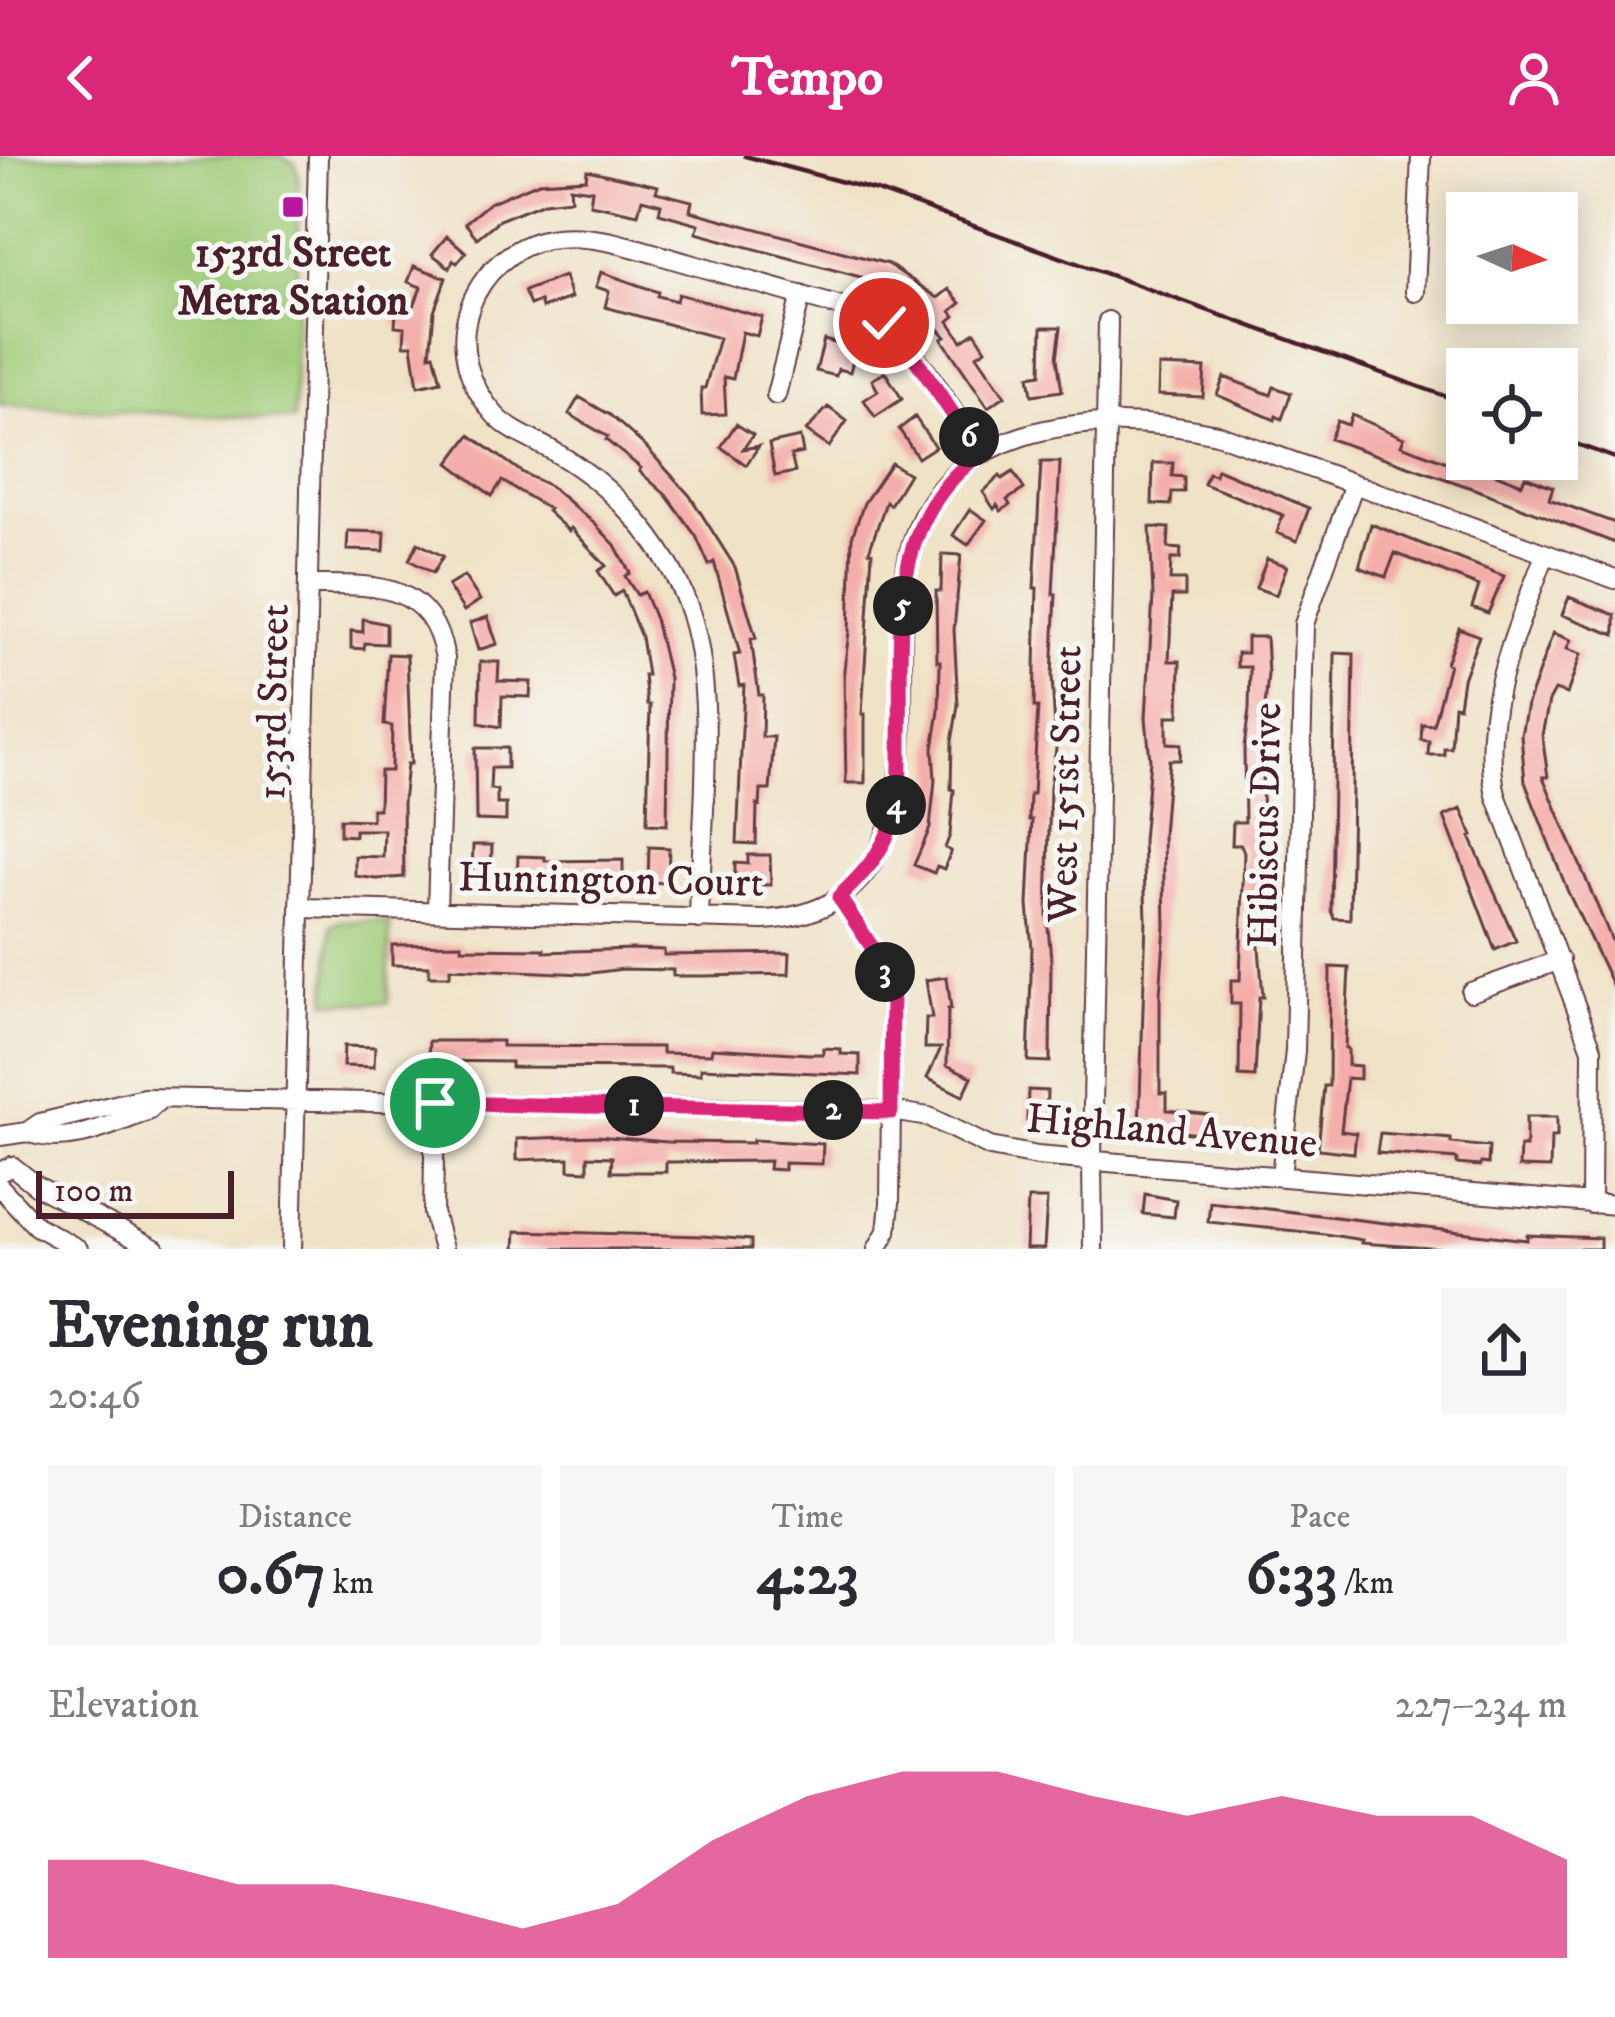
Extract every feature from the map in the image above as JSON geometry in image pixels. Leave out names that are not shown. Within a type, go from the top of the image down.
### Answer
[{"type":"street","name":"153rd Street","points":[[292,1249],[318,156]]},
{"type":"street","points":[[1415,292],[1421,156]]},
{"type":"street","points":[[699,919],[705,691],[687,604],[662,555],[617,499],[585,471],[498,418],[477,392],[467,369],[464,336],[481,286],[503,260],[525,244],[579,236],[801,295],[884,323],[906,345],[980,454]]},
{"type":"street","points":[[776,395],[801,295]]},
{"type":"street","name":"West 151st Street","points":[[1094,1249],[1108,321]]},
{"type":"street","name":"Huntington Court","points":[[302,908],[779,919],[817,910],[839,897],[867,870],[894,820],[904,576],[915,535],[934,497],[980,454],[1041,429],[1106,425],[1216,434],[1615,579]]},
{"type":"street","name":"Hibiscus Drive","points":[[1281,1176],[1295,1051],[1304,624],[1354,484]]},
{"type":"street","points":[[1545,555],[1500,682],[1488,746],[1496,795],[1592,1049],[1591,1204]]},
{"type":"street","points":[[310,585],[397,592],[420,605],[437,628],[445,658],[437,910]]},
{"type":"street","points":[[839,897],[883,964],[892,991],[890,1203],[887,1231],[878,1249]]},
{"type":"street","points":[[1471,992],[1559,960]]},
{"type":"street","name":"Highland Avenue","points":[[0,1136],[144,1098],[891,1112],[929,1117],[959,1134],[1015,1153],[1615,1205]]},
{"type":"street","points":[[435,1103],[433,1214],[443,1249]]},
{"type":"street","points":[[0,1172],[12,1166],[37,1186],[155,1249]]},
{"type":"street","points":[[0,1187],[57,1244],[78,1249]]},
{"type":"green space","points":[[0,156],[282,156],[295,164],[299,177],[294,420],[0,405]]},
{"type":"green space","points":[[341,921],[390,922],[388,1003],[327,1002],[331,926]]},
{"type":"building","points":[[587,170],[658,186],[656,192],[692,201],[690,211],[888,264],[938,298],[949,289],[961,303],[951,311],[955,316],[949,321],[962,341],[975,332],[986,349],[977,355],[1005,396],[988,407],[942,339],[946,337],[912,298],[909,302],[879,282],[696,233],[699,224],[659,213],[661,204],[642,199],[638,214],[590,204],[592,190],[570,187],[571,199],[544,202],[499,220],[477,238],[465,223],[489,203],[539,182],[586,179]]},
{"type":"building","points":[[447,236],[466,252],[450,268],[432,254]]},
{"type":"building","points":[[414,266],[446,278],[434,311],[430,355],[434,354],[441,381],[418,386],[412,345],[404,345],[405,327],[395,326],[396,313],[411,314],[421,287],[408,282]]},
{"type":"building","points":[[601,272],[658,292],[657,296],[676,301],[678,294],[762,317],[757,336],[742,332],[733,379],[724,377],[726,414],[702,415],[701,388],[705,388],[719,338],[605,307],[609,291],[596,287]]},
{"type":"building","points":[[564,276],[571,298],[542,308],[540,301],[530,305],[524,291]]},
{"type":"building","points":[[1042,327],[1061,327],[1057,358],[1062,391],[1032,395],[1029,376],[1041,374]]},
{"type":"building","points":[[824,340],[856,349],[850,372],[838,369],[836,376],[816,371]]},
{"type":"building","points":[[1159,366],[1205,368],[1203,397],[1158,395]]},
{"type":"building","points":[[885,372],[902,399],[875,417],[864,400],[878,391],[872,380]]},
{"type":"building","points":[[1224,377],[1271,395],[1274,387],[1291,393],[1282,419],[1217,395]]},
{"type":"building","points":[[579,397],[610,415],[646,447],[690,496],[735,567],[756,638],[751,639],[759,695],[763,695],[762,737],[774,737],[770,790],[761,790],[757,805],[756,844],[737,843],[744,685],[739,686],[734,655],[740,654],[714,562],[709,565],[696,536],[641,468],[608,437],[569,414]]},
{"type":"building","points":[[828,407],[847,421],[829,447],[806,431]]},
{"type":"building","points":[[1352,415],[1404,438],[1401,445],[1446,462],[1446,479],[1330,439],[1337,421],[1348,425]]},
{"type":"building","points":[[915,417],[935,447],[918,458],[899,429]]},
{"type":"building","points":[[736,424],[753,435],[743,449],[759,446],[746,465],[721,447]]},
{"type":"building","points":[[470,435],[550,486],[594,523],[615,545],[637,595],[644,592],[669,678],[667,825],[647,824],[647,675],[641,637],[622,591],[614,596],[598,571],[606,566],[549,509],[502,481],[492,496],[449,463]]},
{"type":"building","points":[[800,437],[803,453],[791,455],[795,472],[775,476],[769,444]]},
{"type":"building","points":[[1041,462],[1060,462],[1053,594],[1056,749],[1050,787],[1047,917],[1050,1062],[1028,1061],[1029,820],[1038,707],[1034,707],[1034,588]]},
{"type":"building","points":[[891,463],[909,474],[890,505],[886,502],[869,551],[862,714],[865,783],[846,783],[844,670],[852,537],[864,503]]},
{"type":"building","points":[[1153,463],[1173,463],[1172,476],[1184,477],[1184,492],[1172,492],[1171,505],[1152,504]]},
{"type":"building","points":[[1217,469],[1309,508],[1297,541],[1277,533],[1283,515],[1204,484],[1208,473],[1215,475]]},
{"type":"building","points":[[1013,472],[1024,489],[1007,500],[1010,505],[1001,511],[997,505],[994,509],[983,492],[1000,476]]},
{"type":"building","points":[[1449,480],[1522,484],[1535,480],[1553,487],[1549,499],[1615,523],[1615,543]]},
{"type":"building","points":[[970,509],[986,520],[968,545],[953,535]]},
{"type":"building","points":[[1371,524],[1504,576],[1488,613],[1472,607],[1479,586],[1395,553],[1386,577],[1359,567]]},
{"type":"building","points":[[1150,527],[1169,528],[1168,548],[1181,549],[1180,559],[1171,559],[1170,580],[1185,580],[1185,596],[1172,596],[1169,661],[1180,661],[1179,716],[1167,716],[1167,743],[1181,744],[1180,760],[1169,760],[1163,835],[1160,1093],[1167,1093],[1167,1110],[1213,1115],[1211,1132],[1205,1134],[1139,1129],[1146,919],[1143,841],[1150,760],[1146,718],[1153,596]]},
{"type":"building","points":[[348,531],[385,532],[384,551],[347,550]]},
{"type":"building","points":[[418,543],[443,556],[433,573],[409,560]]},
{"type":"building","points":[[942,554],[961,555],[954,630],[958,705],[952,742],[950,835],[945,848],[951,851],[944,869],[937,866],[934,873],[914,865],[930,828],[935,780],[940,661],[936,591],[941,591]]},
{"type":"building","points":[[1267,559],[1287,566],[1276,595],[1256,588]]},
{"type":"building","points":[[464,576],[480,600],[464,611],[448,586]]},
{"type":"building","points":[[1569,597],[1615,615],[1615,635],[1562,615]]},
{"type":"building","points":[[488,617],[497,644],[478,650],[470,623]]},
{"type":"building","points":[[363,619],[386,624],[386,644],[351,648],[351,631],[363,632]]},
{"type":"building","points":[[1459,628],[1479,636],[1459,706],[1454,705],[1451,748],[1444,748],[1444,755],[1428,755],[1429,741],[1421,740],[1422,724],[1433,725]]},
{"type":"building","points":[[1553,633],[1571,640],[1567,649],[1581,654],[1567,694],[1555,690],[1549,701],[1542,735],[1548,777],[1543,777],[1615,948],[1615,991],[1568,892],[1525,782],[1521,735]]},
{"type":"building","points":[[1247,637],[1266,637],[1268,674],[1258,935],[1263,997],[1259,997],[1255,1077],[1239,1076],[1240,1004],[1231,1004],[1231,980],[1240,980],[1244,852],[1241,845],[1232,845],[1233,822],[1245,822],[1250,667],[1237,667],[1237,653],[1247,653]]},
{"type":"building","points":[[1335,653],[1354,654],[1350,919],[1334,918],[1331,911]]},
{"type":"building","points":[[388,654],[407,655],[411,764],[407,764],[403,803],[404,877],[377,879],[355,876],[355,856],[383,857],[384,830],[340,835],[340,819],[372,820],[372,809],[379,809],[380,771],[391,771],[392,726],[384,725]]},
{"type":"building","points":[[480,662],[499,662],[498,681],[531,682],[530,697],[502,696],[501,727],[479,723]]},
{"type":"building","points":[[475,748],[507,748],[507,768],[491,768],[490,789],[497,790],[497,804],[506,804],[506,821],[476,820]]},
{"type":"building","points":[[1461,809],[1516,941],[1495,950],[1444,816]]},
{"type":"building","points":[[473,845],[492,845],[491,876],[472,876]]},
{"type":"building","points":[[649,847],[669,848],[668,883],[648,882]]},
{"type":"building","points":[[748,855],[770,855],[771,885],[735,884],[735,863],[748,864]]},
{"type":"building","points":[[518,856],[545,857],[545,861],[623,860],[623,881],[553,882],[553,877],[531,876],[531,881],[517,880]]},
{"type":"building","points":[[462,944],[462,948],[544,952],[790,953],[789,974],[673,976],[673,970],[584,974],[450,968],[450,976],[429,976],[429,966],[392,965],[392,945]]},
{"type":"building","points":[[1330,967],[1349,968],[1345,1048],[1348,1065],[1360,1066],[1360,1079],[1347,1078],[1341,1131],[1356,1133],[1354,1153],[1318,1149],[1324,1086],[1329,1086]]},
{"type":"building","points":[[947,977],[951,1009],[947,1065],[972,1077],[963,1096],[927,1078],[941,1048],[925,1048],[926,1018],[932,1018],[926,980]]},
{"type":"building","points":[[429,1041],[662,1047],[662,1053],[711,1054],[712,1048],[809,1054],[823,1054],[823,1048],[841,1049],[841,1054],[860,1055],[860,1075],[701,1068],[701,1074],[670,1073],[670,1068],[428,1061]]},
{"type":"building","points":[[344,1046],[375,1047],[374,1067],[343,1066]]},
{"type":"building","points":[[1028,1090],[1047,1091],[1046,1122],[1027,1121]]},
{"type":"building","points":[[1526,1117],[1557,1117],[1550,1168],[1519,1167],[1520,1147],[1526,1147]]},
{"type":"building","points":[[1380,1133],[1489,1147],[1488,1164],[1377,1153]]},
{"type":"building","points":[[597,1136],[823,1144],[822,1164],[784,1163],[784,1170],[769,1169],[770,1161],[666,1162],[666,1172],[611,1172],[612,1157],[588,1156],[588,1171],[569,1170],[569,1158],[517,1160],[517,1139]]},
{"type":"building","points":[[1145,1194],[1176,1200],[1174,1217],[1143,1214]]},
{"type":"building","points":[[1028,1199],[1047,1199],[1044,1249],[1026,1249]]},
{"type":"building","points":[[1210,1202],[1527,1240],[1527,1235],[1600,1238],[1600,1249],[1444,1249],[1361,1243],[1325,1234],[1208,1222]]},
{"type":"building","points":[[516,1231],[702,1236],[751,1240],[751,1249],[515,1249]]},
{"type":"railway","points":[[745,156],[877,191],[1446,396]]},
{"type":"railway","points":[[1578,445],[1615,458]]},
{"type":"place","name":"153rd Street Metra Station","points":[[293,207]]},
{"type":"route","points":[[435,1103],[891,1112],[892,991],[883,964],[839,897],[867,870],[894,820],[904,576],[915,535],[934,497],[980,454],[906,345],[884,323]]}]
